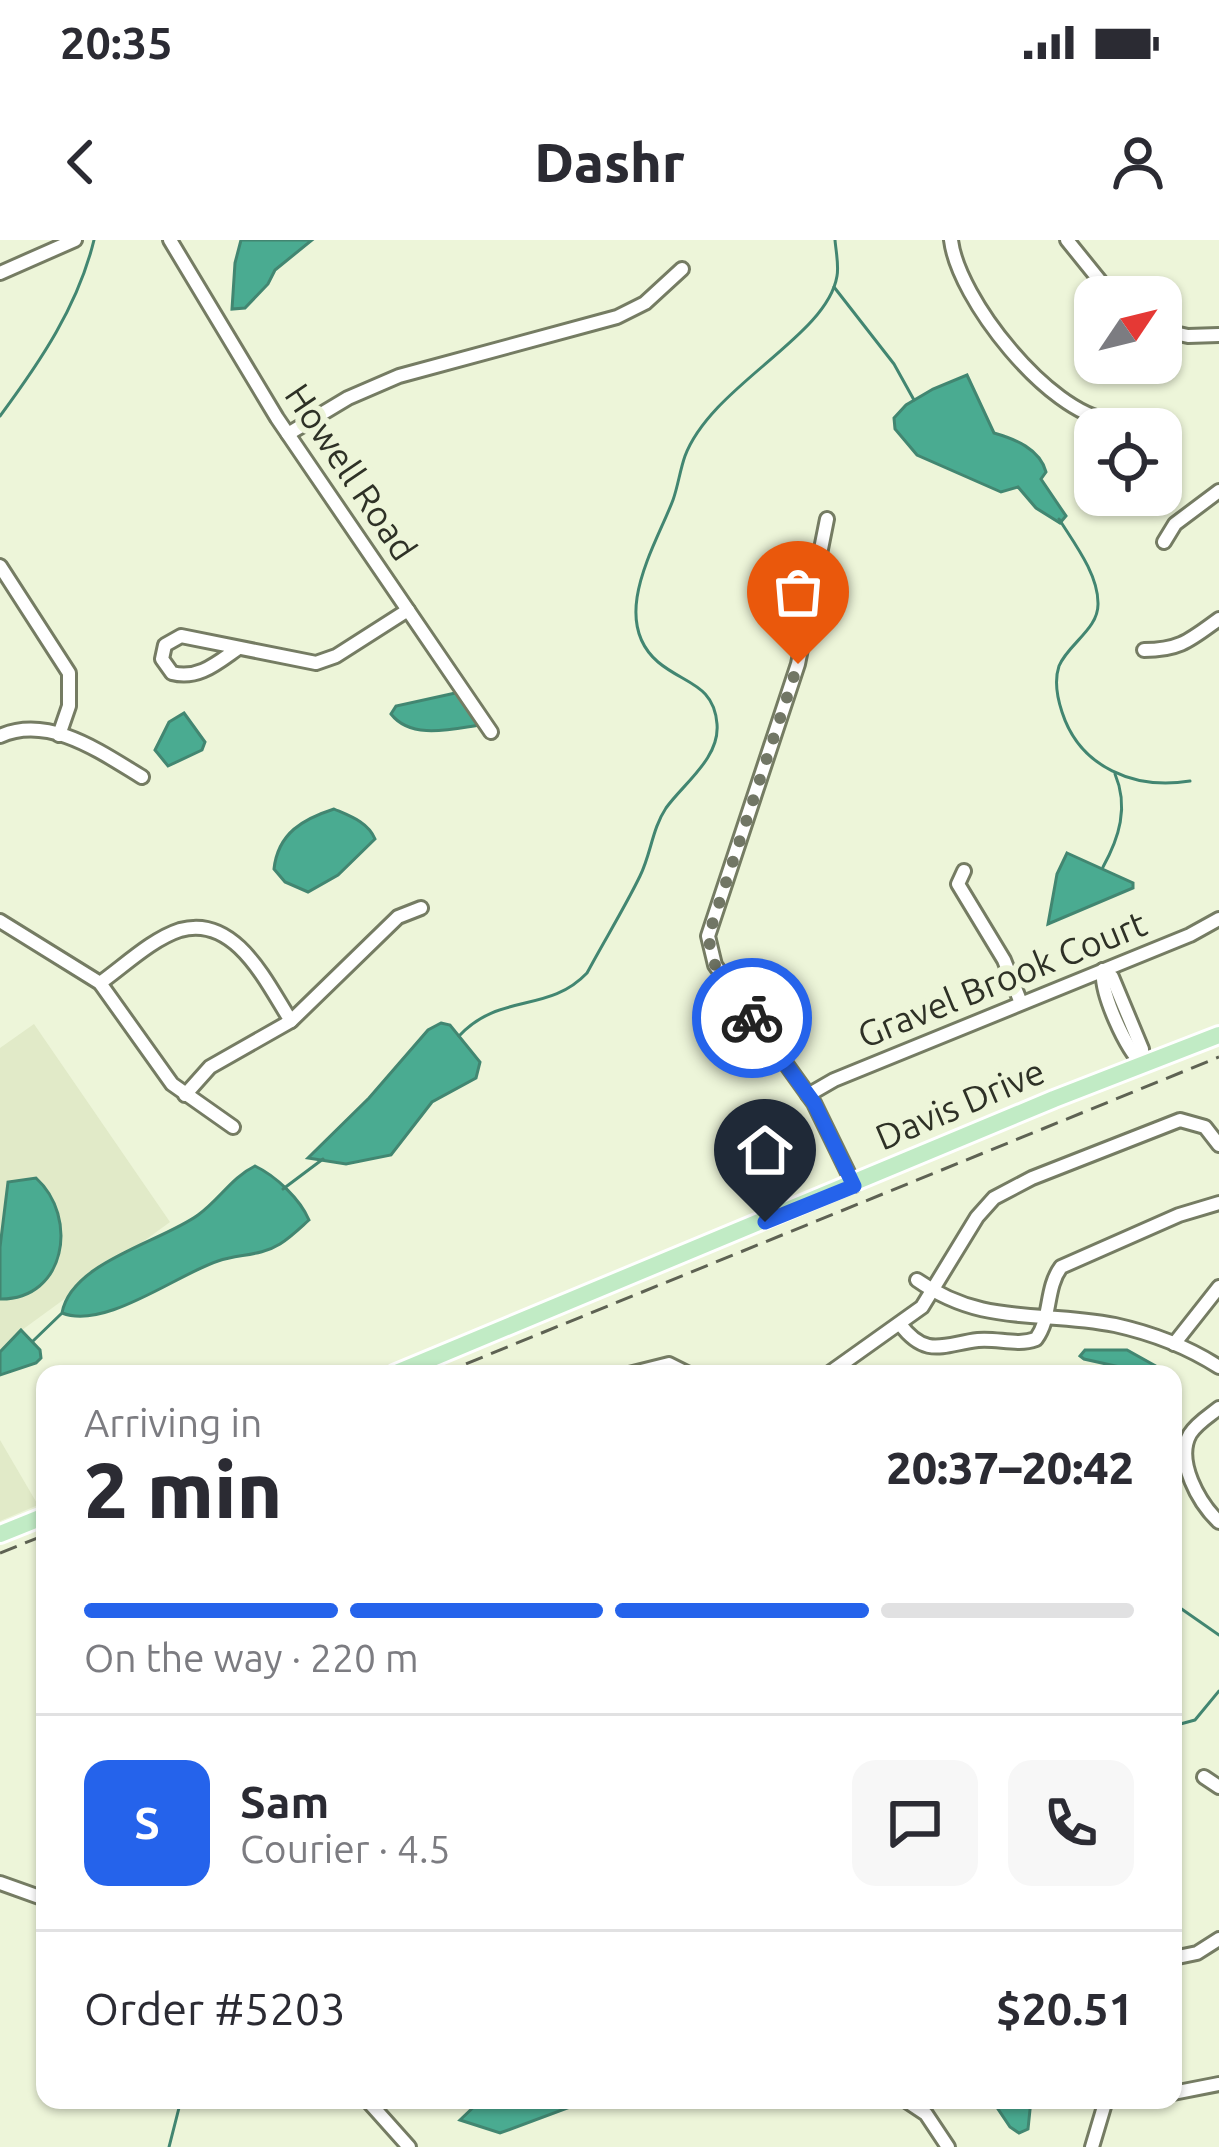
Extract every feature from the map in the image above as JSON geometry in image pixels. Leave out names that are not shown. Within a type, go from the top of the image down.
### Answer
[{"type":"main road","name":"Davis Drive","points":[[416,1365],[1219,1035]]},
{"type":"main road","points":[[0,1534],[36,1520]]},
{"type":"street","points":[[28,263],[34,240]]},
{"type":"street","points":[[50,240],[71,242]]},
{"type":"street","name":"Howell Road","points":[[170,240],[288,434],[491,732]]},
{"type":"street","points":[[951,240],[967,292],[1035,376],[1074,408]]},
{"type":"street","points":[[1067,240],[1096,276]]},
{"type":"street","points":[[0,273],[71,242]]},
{"type":"street","points":[[288,434],[348,398],[399,376],[617,317],[645,303],[682,269]]},
{"type":"street","points":[[1182,335],[1219,335]]},
{"type":"street","points":[[1164,542],[1175,524],[1219,491]]},
{"type":"street","points":[[827,519],[798,664],[708,937],[709,952],[726,983],[808,1095],[854,1186]]},
{"type":"street","points":[[0,566],[69,673],[71,693],[59,735]]},
{"type":"street","points":[[236,649],[212,667],[187,676],[172,673],[162,659],[165,645],[182,636],[303,662],[326,661],[408,610]]},
{"type":"street","points":[[1144,650],[1171,650],[1219,619]]},
{"type":"street","points":[[0,736],[23,729],[59,735],[104,752],[142,777]]},
{"type":"street","points":[[964,871],[958,884],[1004,960],[1021,1003]]},
{"type":"street","points":[[185,1094],[210,1067],[291,1021],[398,917],[421,908]]},
{"type":"street","name":"Gravel Brook Court","points":[[808,1095],[834,1080],[1201,931],[1219,919]]},
{"type":"street","points":[[0,921],[100,983],[166,1077],[233,1127]]},
{"type":"street","points":[[100,983],[166,936],[207,929],[229,938],[244,952],[291,1021]]},
{"type":"street","points":[[1103,970],[1102,982],[1125,1039],[1143,1065]]},
{"type":"street","points":[[841,1365],[922,1306],[977,1217],[1004,1191],[1180,1120],[1205,1127],[1219,1145]]},
{"type":"street","points":[[900,1324],[919,1342],[942,1348],[980,1340],[1036,1339],[1047,1316],[1054,1277],[1071,1260],[1219,1203]]},
{"type":"street","points":[[917,1280],[957,1305],[1114,1325],[1174,1344],[1219,1367]]},
{"type":"street","points":[[1174,1344],[1219,1287]]},
{"type":"street","points":[[1219,1408],[1194,1427],[1185,1454],[1195,1488],[1219,1522]]},
{"type":"street","points":[[1204,1777],[1219,1787]]},
{"type":"street","points":[[0,1883],[36,1896]]},
{"type":"street","points":[[1182,1956],[1219,1939]]},
{"type":"street","points":[[1182,2090],[1219,2084]]},
{"type":"street","points":[[375,2109],[410,2147]]},
{"type":"street","points":[[918,2109],[948,2147]]},
{"type":"street","points":[[1092,2147],[1103,2109]]},
{"type":"shaded area","points":[[34,1024],[170,1222],[11,1338],[20,1353],[0,1365],[0,1048]]},
{"type":"shaded area","points":[[0,1440],[36,1506],[0,1521]]},
{"type":"water","points":[[241,240],[312,240],[275,270],[245,308],[232,309]]},
{"type":"water","points":[[967,375],[994,433],[1026,446],[1043,464],[1046,472],[1041,479],[1066,516],[1060,523],[1036,508],[1018,487],[1001,492],[917,455],[895,429],[894,418],[906,405]]},
{"type":"water","points":[[460,692],[480,725],[421,730],[391,714],[396,706]]},
{"type":"water","points":[[184,713],[205,742],[202,750],[168,766],[155,750],[169,722]]},
{"type":"water","points":[[334,809],[363,824],[375,839],[338,875],[308,892],[285,882],[274,869],[287,837],[302,823]]},
{"type":"water","points":[[1067,853],[1133,883],[1133,888],[1048,924],[1057,874]]},
{"type":"water","points":[[441,1023],[450,1025],[480,1062],[476,1078],[432,1102],[391,1155],[346,1164],[308,1158],[428,1030]]},
{"type":"water","points":[[255,1166],[286,1189],[309,1220],[288,1238],[265,1251],[201,1268],[119,1308],[79,1316],[62,1313],[69,1295],[99,1267],[198,1215]]},
{"type":"water","points":[[36,1178],[50,1194],[58,1214],[59,1254],[40,1286],[22,1296],[0,1299],[8,1182]]},
{"type":"water","points":[[21,1330],[40,1350],[41,1358],[0,1375],[0,1352]]},
{"type":"water","points":[[1085,1350],[1127,1350],[1154,1365],[1111,1365],[1080,1356]]},
{"type":"water","points":[[472,2109],[565,2109],[500,2133],[460,2120]]},
{"type":"water","points":[[998,2109],[1030,2109],[1028,2129],[1019,2133]]},
{"type":"waterway","points":[[0,416],[56,332],[94,240]]},
{"type":"waterway","points":[[459,1036],[491,1013],[556,994],[587,973],[640,876],[661,816],[713,748],[717,724],[710,701],[696,686],[658,662],[644,645],[637,625],[640,582],[685,456],[699,430],[813,320],[829,298],[838,272],[835,240]]},
{"type":"waterway","points":[[834,287],[894,364],[914,400]]},
{"type":"waterway","points":[[1059,519],[1090,570],[1098,603],[1094,621],[1057,672],[1059,701],[1070,731],[1082,748],[1112,771],[1149,782],[1190,781]]},
{"type":"waterway","points":[[1103,867],[1120,822],[1115,774]]},
{"type":"waterway","points":[[283,1189],[323,1159]]},
{"type":"waterway","points":[[33,1341],[61,1314]]},
{"type":"waterway","points":[[1182,1609],[1219,1635]]},
{"type":"waterway","points":[[1182,1724],[1195,1720],[1219,1691]]},
{"type":"waterway","points":[[169,2147],[179,2109]]},
{"type":"railway","points":[[463,1365],[1219,1057]]},
{"type":"railway","points":[[0,1553],[36,1539]]},
{"type":"way so far","points":[[752,1018],[715,965],[708,937],[798,664]]},
{"type":"route","points":[[752,1018],[814,1103],[854,1186],[765,1222]]}]
